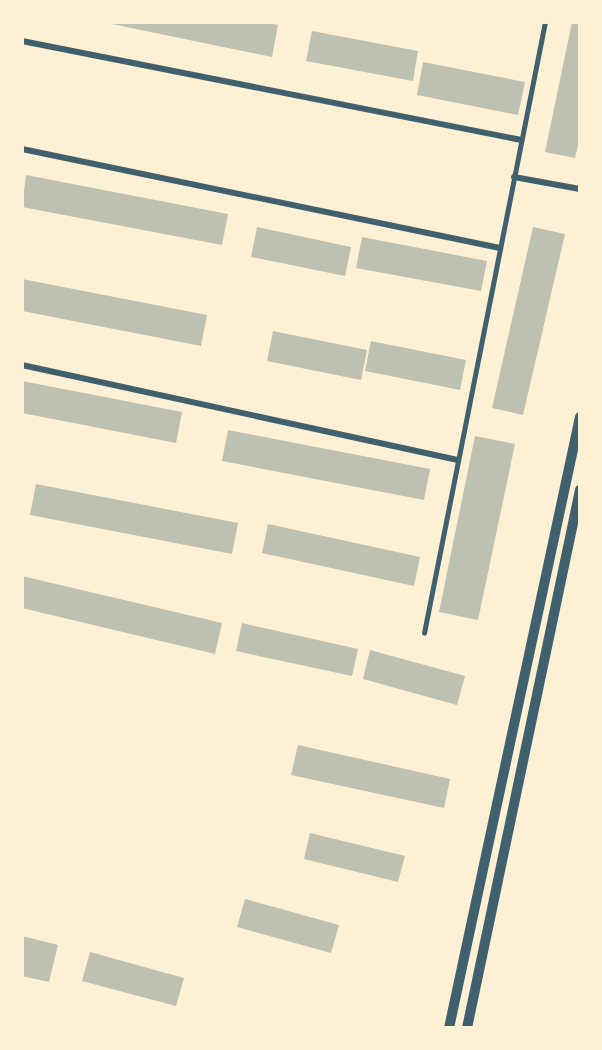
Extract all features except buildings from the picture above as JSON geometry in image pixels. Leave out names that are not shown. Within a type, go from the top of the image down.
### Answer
[{"type":"street","points":[[22,41],[521,140]]},
{"type":"street","points":[[22,149],[500,248]]},
{"type":"street","points":[[514,177],[579,189]]},
{"type":"street","points":[[22,365],[458,460]]},
{"type":"street","points":[[448,1028],[579,417]]},
{"type":"street","points":[[467,1028],[579,490]]},
{"type":"lane","points":[[424,633],[544,22]]}]
